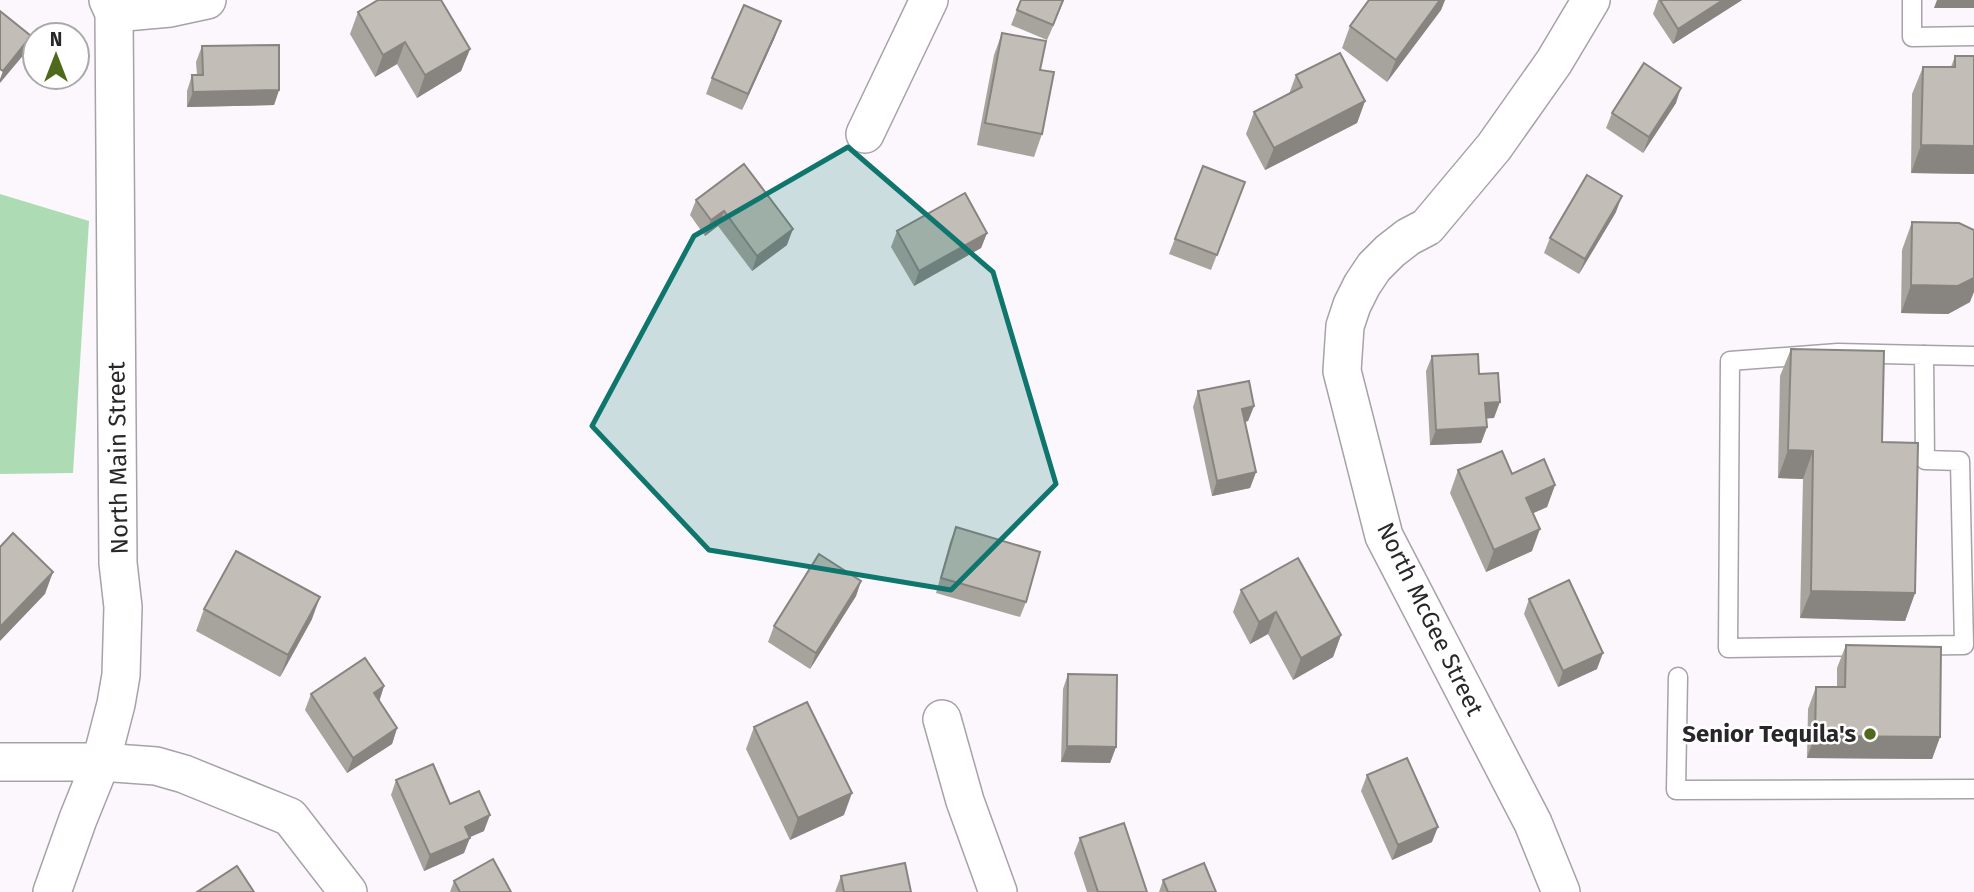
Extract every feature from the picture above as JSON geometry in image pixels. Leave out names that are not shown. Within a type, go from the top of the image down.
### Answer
[{"type":"street","points":[[111,6],[170,8],[208,0]]},
{"type":"street","points":[[865,134],[929,0]]},
{"type":"street","name":"North McGee Street","points":[[1561,892],[1533,823],[1384,537],[1342,371],[1342,348],[1352,305],[1374,267],[1408,237],[1427,227],[1494,147],[1554,62],[1591,0]]},
{"type":"street","name":"North Main Street","points":[[52,892],[101,762],[121,675],[123,607],[118,563],[111,6]]},
{"type":"street","points":[[942,719],[965,801],[998,892]]},
{"type":"street","points":[[0,762],[156,765],[184,774],[290,817],[348,892]]},
{"type":"lane","points":[[1912,0],[1912,37],[1974,36]]},
{"type":"lane","points":[[1924,355],[1925,460],[1967,461],[1969,529],[1965,645],[1728,648],[1730,362],[1838,353],[1974,356]]},
{"type":"lane","points":[[1678,677],[1675,790],[1974,789]]},
{"type":"highlighted area","points":[[848,147],[993,272],[1056,484],[951,590],[709,550],[592,426],[694,236]]},
{"type":"green space","points":[[0,194],[89,221],[73,473],[0,474]]},
{"type":"building","points":[[378,0],[441,0],[470,49],[425,75],[405,42],[383,55],[358,12]]},
{"type":"building","points":[[1021,0],[1063,0],[1053,25],[1017,10]]},
{"type":"building","points":[[1369,0],[1440,0],[1396,60],[1350,26]]},
{"type":"building","points":[[1660,0],[1723,0],[1678,29]]},
{"type":"building","points":[[744,5],[781,21],[748,94],[712,78]]},
{"type":"building","points":[[0,11],[21,28],[21,48],[3,71],[0,69]]},
{"type":"building","points":[[1002,33],[1046,41],[1040,70],[1054,72],[1042,134],[985,123]]},
{"type":"building","points":[[279,45],[279,90],[193,92],[192,75],[203,75],[202,46]]},
{"type":"building","points":[[1340,53],[1365,101],[1274,148],[1254,112],[1302,87],[1296,75]]},
{"type":"building","points":[[1955,56],[1974,56],[1974,146],[1921,145],[1923,67],[1955,67]]},
{"type":"building","points":[[1644,63],[1681,88],[1649,137],[1612,113]]},
{"type":"building","points":[[744,164],[793,229],[757,256],[724,211],[711,220],[696,200]]},
{"type":"building","points":[[1203,166],[1245,182],[1217,255],[1175,239]]},
{"type":"building","points":[[1587,175],[1622,196],[1585,259],[1550,238]]},
{"type":"building","points":[[965,193],[987,233],[919,271],[897,231]]},
{"type":"building","points":[[1912,222],[1959,223],[1974,230],[1974,278],[1958,286],[1911,285]]},
{"type":"building","points":[[1791,349],[1884,351],[1882,442],[1918,443],[1915,593],[1811,591],[1813,451],[1788,450]]},
{"type":"building","points":[[1478,354],[1479,374],[1498,373],[1500,402],[1485,403],[1487,427],[1436,430],[1432,356]]},
{"type":"building","points":[[1249,381],[1254,406],[1242,409],[1256,472],[1217,481],[1198,391]]},
{"type":"building","points":[[1502,451],[1512,474],[1544,459],[1555,485],[1526,498],[1540,529],[1494,550],[1458,470]]},
{"type":"building","points":[[956,527],[1040,552],[1026,602],[941,578]]},
{"type":"building","points":[[13,533],[53,572],[0,627],[0,547]]},
{"type":"building","points":[[236,551],[320,597],[288,655],[204,609]]},
{"type":"building","points":[[819,554],[861,581],[816,653],[774,626]]},
{"type":"building","points":[[1298,558],[1341,635],[1301,658],[1276,612],[1259,622],[1241,590]]},
{"type":"building","points":[[1569,580],[1603,653],[1563,671],[1529,599]]},
{"type":"building","name":"Senior Tequila's","points":[[1846,645],[1941,647],[1940,737],[1815,736],[1816,687],[1845,687]]},
{"type":"building","points":[[365,658],[384,686],[374,693],[397,728],[353,758],[311,694]]},
{"type":"building","points":[[1068,674],[1117,675],[1116,747],[1067,746]]},
{"type":"building","points":[[807,702],[852,793],[798,818],[754,727]]},
{"type":"building","points":[[1407,758],[1438,827],[1398,845],[1367,775]]},
{"type":"building","points":[[433,764],[450,804],[479,791],[490,815],[465,827],[470,838],[430,855],[396,780]]},
{"type":"building","points":[[1124,823],[1147,892],[1098,892],[1080,838]]},
{"type":"building","points":[[493,859],[511,892],[460,892],[454,881]]},
{"type":"building","points":[[905,863],[911,892],[844,892],[841,876]]},
{"type":"building","points":[[1204,863],[1216,892],[1168,892],[1163,880]]},
{"type":"building","points":[[237,866],[254,892],[197,892]]},
{"type":"place","name":"Senior Tequila's","points":[[1870,734]]}]
